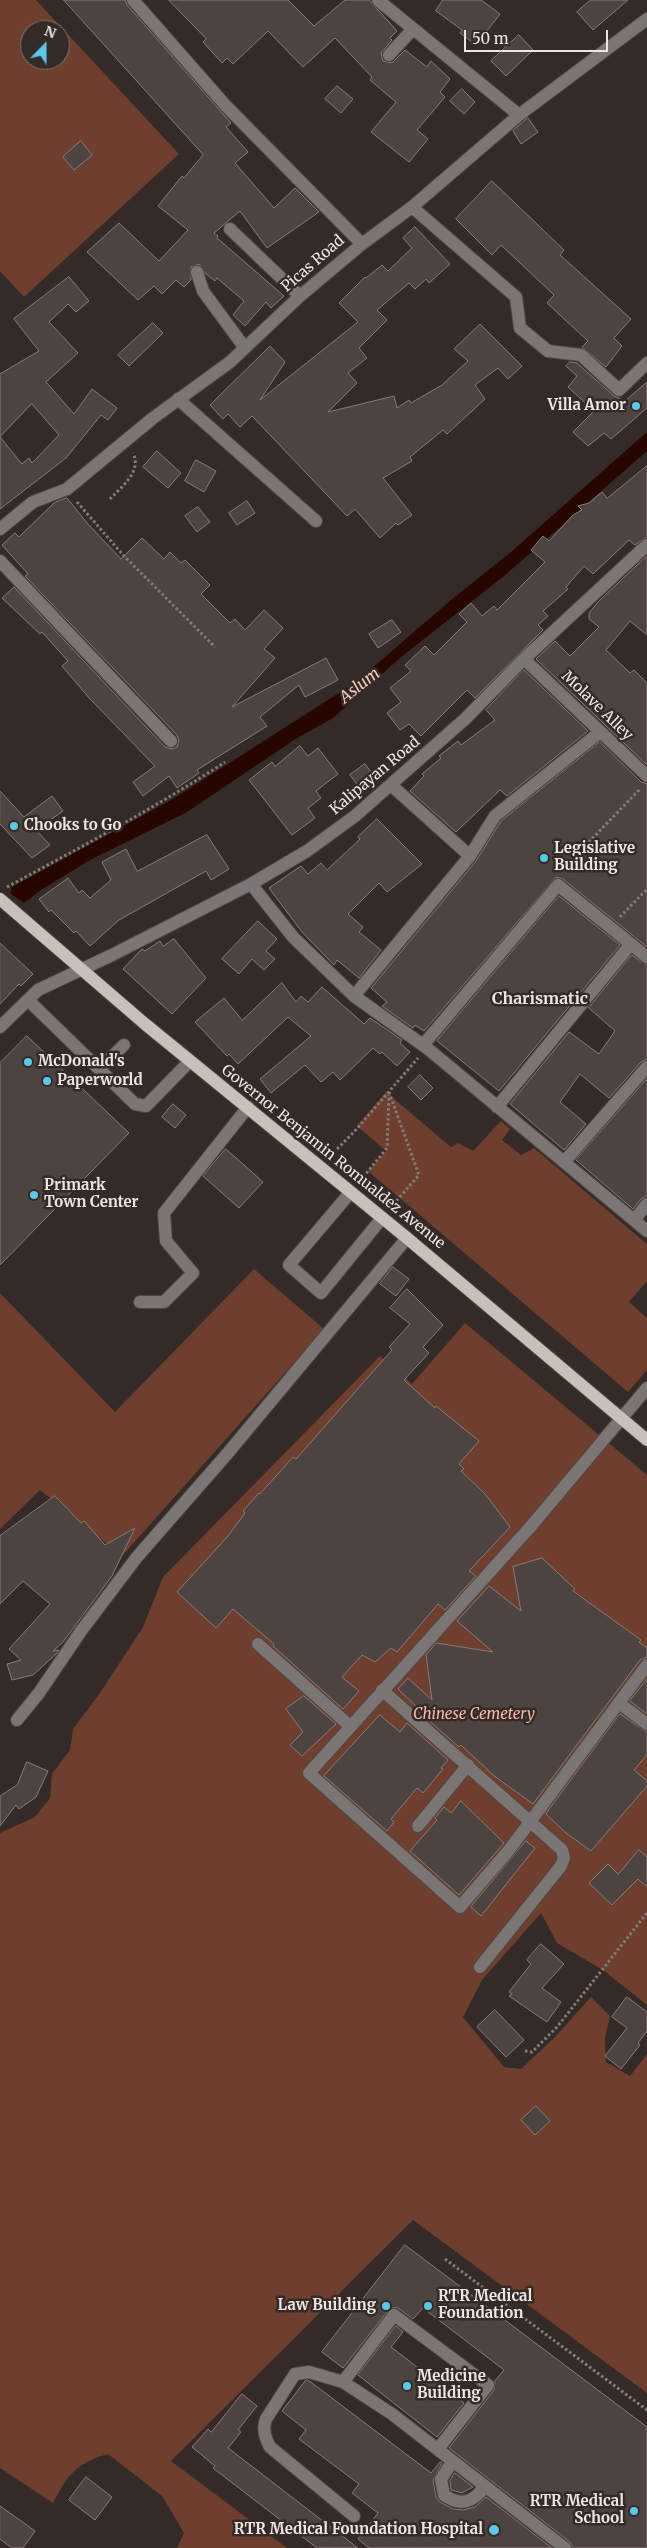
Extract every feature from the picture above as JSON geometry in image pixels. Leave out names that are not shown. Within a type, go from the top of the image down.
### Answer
[{"type":"main road","name":"Governor Benjamin Romualdez Avenue","points":[[0,898],[80,970],[407,1238],[647,1440]]},
{"type":"street","points":[[133,0],[226,106],[362,244]]},
{"type":"street","points":[[378,0],[520,115]]},
{"type":"street","name":"Picas Road","points":[[0,529],[33,502],[67,489],[126,440],[245,348],[300,296],[362,244],[412,207],[520,115],[647,20]]},
{"type":"street","points":[[389,55],[414,29]]},
{"type":"street","points":[[412,207],[516,297],[520,328],[548,351],[580,355],[619,390],[647,363]]},
{"type":"street","points":[[230,229],[300,296]]},
{"type":"street","points":[[197,272],[203,291],[245,348]]},
{"type":"street","points":[[178,399],[316,522]]},
{"type":"street","name":"Kalipayan Road","points":[[0,1027],[38,990],[251,884],[307,851],[391,785],[465,719],[524,659],[647,545]]},
{"type":"street","points":[[0,561],[171,741]]},
{"type":"street","name":"Molave Alley","points":[[524,659],[647,776]]},
{"type":"street","points":[[354,996],[470,856],[495,816],[600,732]]},
{"type":"street","points":[[391,785],[470,856]]},
{"type":"street","points":[[251,884],[293,937],[354,996],[425,1047],[647,1231]]},
{"type":"street","points":[[425,1047],[558,884],[647,958]]},
{"type":"street","points":[[497,1106],[631,944]]},
{"type":"street","points":[[28,1000],[135,1104],[146,1106],[190,1061]]},
{"type":"street","points":[[99,1070],[124,1045]]},
{"type":"street","points":[[564,1162],[647,1066]]},
{"type":"street","points":[[140,1302],[164,1302],[193,1273],[166,1241],[164,1213],[248,1108]]},
{"type":"street","points":[[350,1193],[289,1266],[321,1293],[382,1218]]},
{"type":"street","points":[[634,1220],[647,1204]]},
{"type":"street","points":[[17,1720],[39,1693],[81,1631],[137,1557],[227,1454],[407,1238]]},
{"type":"street","points":[[647,1388],[532,1525],[309,1773],[460,1908],[530,1822],[647,1665]]},
{"type":"street","points":[[258,1644],[350,1726]]},
{"type":"street","points":[[382,1690],[562,1850],[564,1858],[561,1866],[480,1967]]},
{"type":"street","points":[[618,1703],[647,1724]]},
{"type":"street","points":[[418,1826],[468,1765]]},
{"type":"street","points":[[343,2382],[394,2315],[488,2385],[438,2449]]},
{"type":"street","points":[[354,2516],[270,2447],[264,2433],[266,2419],[295,2374],[309,2372],[343,2382],[392,2414],[565,2548]]},
{"type":"street","points":[[453,2461],[441,2479],[444,2494],[456,2502],[470,2501],[477,2498],[486,2486]]},
{"type":"path","points":[[110,499],[134,473],[137,465],[126,440]]},
{"type":"path","points":[[67,489],[124,556],[214,647]]},
{"type":"path","points":[[0,890],[92,842],[134,815],[177,793],[225,762]]},
{"type":"path","points":[[558,884],[561,872],[640,788]]},
{"type":"path","points":[[610,928],[647,890]]},
{"type":"path","points":[[319,1167],[354,1132],[425,1047]]},
{"type":"path","points":[[350,1193],[387,1148],[389,1092]]},
{"type":"path","points":[[382,1218],[419,1175],[389,1092]]},
{"type":"path","points":[[524,2052],[532,2052],[557,2027],[647,1913]]},
{"type":"path","points":[[445,2259],[647,2410]]},
{"type":"green space","points":[[0,0],[36,0],[55,20],[20,20],[20,70],[70,70],[70,37],[179,154],[24,297],[0,271]]},
{"type":"green space","points":[[386,1092],[451,1147],[458,1143],[473,1151],[501,1121],[510,1129],[502,1140],[521,1155],[534,1148],[647,1244],[647,1281],[629,1302],[647,1318],[647,1370],[628,1392],[368,1171],[386,1151],[357,1126]]},
{"type":"green space","points":[[254,1269],[324,1329],[122,1556],[40,1490],[0,1529],[0,1293],[115,1412]]},
{"type":"green space","name":"Chinese Cemetery","points":[[465,1323],[647,1475],[647,2005],[603,1970],[557,1943],[541,1913],[482,1980],[463,2017],[504,2067],[521,2069],[554,2038],[591,1997],[610,2016],[605,2038],[606,2062],[630,2076],[647,2054],[647,2393],[413,2220],[171,2461],[287,2548],[177,2548],[184,2533],[162,2496],[108,2454],[80,2466],[74,2471],[63,2485],[53,2503],[0,2468],[0,1833],[35,1817],[50,1798],[52,1774],[70,1750],[73,1729],[100,1693],[143,1627],[163,1577],[380,1356],[412,1384]]},
{"type":"water","name":"Aslum","points":[[647,432],[647,451],[504,576],[401,657],[333,718],[294,740],[187,812],[90,860],[41,890],[24,903],[10,893],[12,887],[173,799],[356,682],[451,600],[511,552]]},
{"type":"building","points":[[64,0],[125,0],[127,5],[231,123],[226,127],[248,152],[235,163],[274,208],[295,188],[319,212],[267,248],[240,211],[214,233],[218,236],[217,238],[284,296],[271,308],[266,302],[245,326],[233,315],[244,301],[217,278],[215,281],[206,274],[199,264],[191,267],[191,280],[184,287],[176,280],[162,294],[154,286],[138,300],[87,252],[119,223],[159,261],[188,230],[158,206],[182,176],[184,178],[203,155]]},
{"type":"building","points":[[169,0],[288,0],[314,26],[345,0],[369,0],[397,31],[390,38],[392,40],[381,53],[383,61],[392,63],[405,50],[427,67],[431,61],[450,79],[440,92],[445,97],[417,130],[428,139],[409,162],[371,132],[396,102],[370,80],[372,77],[335,38],[303,67],[268,31],[233,64],[227,58],[222,63],[203,42],[206,39]]},
{"type":"building","points":[[443,0],[481,0],[500,14],[476,45],[460,33],[462,30],[436,11]]},
{"type":"building","points":[[591,0],[628,0],[593,30],[577,12]]},
{"type":"building","points":[[519,35],[533,50],[506,76],[491,61]]},
{"type":"building","points":[[337,86],[353,99],[341,113],[325,99]]},
{"type":"building","points":[[462,89],[475,102],[464,114],[450,101]]},
{"type":"building","points":[[528,118],[538,132],[521,144],[513,131]]},
{"type":"building","points":[[81,141],[92,155],[74,170],[63,157]]},
{"type":"building","points":[[492,181],[564,250],[560,255],[631,319],[614,338],[622,346],[606,367],[582,347],[588,341],[547,303],[554,295],[501,245],[492,255],[456,219]]},
{"type":"building","points":[[415,227],[450,264],[429,283],[426,279],[415,289],[409,283],[377,310],[387,320],[359,348],[367,358],[348,373],[357,383],[328,412],[394,396],[397,408],[409,400],[411,403],[442,385],[468,361],[454,349],[480,324],[522,366],[508,379],[498,368],[475,385],[485,399],[447,434],[443,430],[410,457],[412,461],[383,478],[412,515],[398,525],[396,523],[380,538],[355,509],[347,516],[252,416],[240,427],[228,414],[223,419],[210,405],[270,346],[285,362],[260,400],[358,322],[339,303],[365,277],[382,265],[388,271],[412,248],[403,238]]},
{"type":"building","points":[[69,277],[89,301],[76,312],[68,304],[49,322],[78,353],[46,382],[74,414],[92,389],[117,408],[108,420],[101,415],[66,458],[0,509],[0,437],[0,374],[39,351],[14,319]],"holes":[[[32,404],[59,435],[32,463],[29,458],[22,464],[0,437]]]},
{"type":"building","points":[[153,323],[163,333],[129,366],[118,355]]},
{"type":"building","points":[[570,362],[577,363],[614,396],[625,401],[647,382],[647,408],[611,439],[604,433],[588,446],[573,432],[594,411],[568,387],[577,376],[566,366]]},
{"type":"building","points":[[157,451],[181,473],[168,488],[143,467]]},
{"type":"building","points":[[196,460],[216,471],[204,492],[185,481]]},
{"type":"building","points":[[647,466],[647,537],[635,545],[629,540],[593,574],[584,566],[566,587],[568,589],[543,611],[548,616],[538,625],[543,630],[475,698],[467,690],[421,736],[409,724],[400,730],[387,713],[401,702],[390,688],[411,671],[405,665],[425,646],[434,655],[467,622],[459,614],[471,603],[482,616],[494,606],[497,610],[545,562],[531,550],[543,536],[549,541],[573,515],[582,510],[578,506],[589,503],[602,492],[607,498]]},
{"type":"building","points":[[67,498],[87,523],[121,559],[142,538],[164,559],[170,552],[181,563],[185,560],[210,585],[201,594],[230,623],[235,619],[245,630],[264,610],[283,628],[264,649],[275,658],[232,707],[326,658],[338,680],[305,697],[299,685],[260,717],[267,726],[197,770],[199,773],[177,788],[169,776],[143,796],[133,782],[155,766],[90,699],[62,666],[68,661],[42,632],[40,634],[2,598],[14,587],[165,747],[172,749],[177,747],[179,740],[177,735],[25,576],[28,574],[2,545],[15,533],[19,537],[54,503]]},
{"type":"building","points":[[247,501],[255,513],[237,525],[229,513]]},
{"type":"building","points":[[198,507],[210,522],[197,532],[185,516]]},
{"type":"building","points":[[647,556],[647,635],[630,621],[606,650],[630,673],[634,670],[647,683],[647,765],[536,659],[555,641],[570,656],[599,627],[589,619],[589,613],[598,602]]},
{"type":"building","points":[[392,620],[401,632],[378,648],[369,634]]},
{"type":"building","points":[[524,670],[588,731],[507,796],[500,790],[456,832],[410,791],[424,776],[422,774],[441,758],[439,756],[458,741],[461,745],[495,720],[486,710]]},
{"type":"building","points":[[600,742],[641,782],[647,784],[647,947],[563,879],[556,877],[424,1031],[415,1025],[413,1028],[382,1006],[387,1002],[371,988],[476,861],[501,821]]},
{"type":"building","points":[[300,746],[308,756],[318,748],[338,774],[316,791],[321,798],[308,808],[315,818],[292,835],[249,780],[272,762],[275,766]]},
{"type":"building","points":[[365,764],[377,780],[362,791],[350,775]]},
{"type":"building","points":[[0,791],[24,817],[52,796],[63,811],[36,830],[50,845],[32,858],[0,824]]},
{"type":"building","points":[[377,819],[422,864],[387,892],[379,883],[348,914],[363,927],[359,932],[381,950],[359,978],[337,960],[334,965],[302,932],[269,888],[301,866],[308,874],[321,863],[327,870],[360,839],[358,837]]},
{"type":"building","points":[[207,835],[229,869],[211,880],[206,871],[119,920],[90,946],[76,931],[74,933],[51,910],[49,912],[39,899],[68,878],[79,893],[82,890],[90,898],[111,880],[102,862],[126,849],[137,871]]},
{"type":"building","points":[[559,896],[620,945],[499,1091],[437,1041]]},
{"type":"building","points":[[258,921],[277,939],[266,951],[275,959],[264,970],[252,959],[239,974],[222,959]]},
{"type":"building","points":[[174,939],[206,978],[172,1014],[123,969],[142,949],[145,951],[160,941],[163,946]]},
{"type":"building","points":[[0,943],[33,974],[21,986],[19,984],[0,1004]]},
{"type":"building","points":[[632,955],[647,965],[647,1059],[641,1062],[609,1098],[580,1074],[560,1102],[586,1124],[564,1150],[510,1104],[569,1032],[599,1054],[615,1031],[589,1008]]},
{"type":"building","points":[[282,983],[296,1002],[301,996],[308,1002],[322,987],[364,1024],[370,1018],[402,1040],[400,1043],[410,1052],[397,1066],[382,1052],[380,1054],[373,1048],[340,1080],[333,1072],[321,1082],[305,1065],[271,1093],[260,1079],[311,1036],[288,1017],[238,1064],[229,1054],[227,1056],[195,1022],[224,998],[242,1020]]},
{"type":"building","name":"Primark Town Center","points":[[27,1036],[129,1133],[0,1265],[0,1063]]},
{"type":"building","points":[[420,1075],[433,1088],[421,1100],[408,1087]]},
{"type":"building","points":[[647,1079],[647,1196],[641,1199],[633,1209],[576,1160]]},
{"type":"building","points":[[173,1104],[186,1115],[175,1128],[162,1117]]},
{"type":"building","points":[[226,1149],[263,1182],[239,1208],[203,1176]]},
{"type":"building","points":[[393,1267],[409,1279],[396,1296],[380,1284]]},
{"type":"building","points":[[407,1289],[443,1325],[423,1347],[429,1353],[404,1380],[435,1408],[436,1406],[479,1441],[459,1464],[464,1469],[461,1471],[485,1494],[510,1527],[469,1571],[476,1576],[445,1610],[438,1604],[397,1652],[391,1648],[375,1662],[362,1655],[342,1677],[359,1691],[343,1709],[273,1646],[274,1644],[233,1609],[216,1628],[177,1592],[228,1536],[245,1513],[243,1511],[293,1457],[296,1459],[392,1350],[389,1347],[410,1324],[390,1308]]},
{"type":"building","points":[[55,1496],[81,1523],[84,1521],[105,1545],[135,1528],[112,1576],[63,1642],[53,1651],[59,1650],[55,1655],[33,1675],[12,1680],[7,1664],[21,1660],[9,1649],[50,1604],[23,1581],[0,1604],[0,1536]]},
{"type":"building","points":[[542,1558],[575,1589],[573,1591],[641,1640],[639,1642],[647,1648],[647,1657],[640,1660],[533,1804],[493,1775],[461,1745],[459,1747],[418,1711],[419,1709],[398,1689],[408,1678],[432,1700],[426,1655],[436,1643],[493,1652],[457,1621],[489,1586],[521,1611],[513,1567]]},
{"type":"building","points":[[647,1679],[647,1714],[630,1701]]},
{"type":"building","points":[[304,1696],[336,1724],[302,1756],[290,1745],[303,1732],[286,1709]]},
{"type":"building","points":[[620,1714],[647,1732],[647,1755],[634,1770],[647,1781],[647,1786],[591,1851],[566,1833],[546,1814]]},
{"type":"building","points":[[380,1715],[400,1732],[407,1723],[448,1760],[423,1793],[417,1788],[391,1819],[394,1822],[387,1831],[324,1776]]},
{"type":"building","points":[[27,1762],[48,1771],[36,1797],[19,1809],[16,1805],[0,1826],[0,1796],[17,1785]]},
{"type":"building","points":[[461,1801],[504,1843],[459,1895],[410,1851],[437,1820],[435,1818],[444,1807],[451,1813]]},
{"type":"building","points":[[526,1841],[535,1848],[481,1916],[471,1907]]},
{"type":"building","points":[[639,1850],[647,1857],[647,1887],[638,1879],[612,1905],[589,1883],[608,1864],[618,1874]]},
{"type":"building","points":[[541,1944],[564,1964],[542,1988],[561,2002],[547,2022],[509,1996],[512,1994],[509,1992],[531,1964],[527,1960]]},
{"type":"building","points":[[627,1997],[647,2012],[647,2031],[638,2043],[640,2045],[621,2069],[605,2056],[627,2028],[612,2017]]},
{"type":"building","points":[[495,2010],[524,2040],[506,2057],[477,2027]]},
{"type":"building","points":[[536,2106],[550,2121],[535,2135],[521,2120]]},
{"type":"building","points":[[405,2245],[647,2427],[647,2548],[573,2548],[570,2542],[449,2448],[494,2390],[495,2381],[504,2370],[423,2308],[413,2319],[398,2308],[390,2308],[343,2368],[322,2352]]},
{"type":"building","name":"Medicine Building","points":[[396,2326],[403,2332],[391,2347],[464,2403],[437,2437],[358,2375]]},
{"type":"building","points":[[308,2380],[431,2473],[440,2462],[442,2463],[433,2480],[436,2497],[440,2502],[453,2509],[463,2510],[475,2507],[486,2497],[552,2548],[369,2548],[358,2539],[378,2513],[352,2493],[359,2484],[299,2439],[306,2430],[282,2411],[305,2381]]},
{"type":"building","points":[[242,2394],[257,2406],[238,2430],[241,2432],[228,2448],[358,2548],[317,2548],[213,2468],[215,2466],[192,2447],[208,2429],[211,2432]]},
{"type":"building","points":[[455,2473],[473,2487],[462,2493],[451,2490],[450,2481]]},
{"type":"building","points":[[86,2477],[112,2497],[95,2520],[69,2500]]},
{"type":"building","points":[[0,2506],[35,2531],[23,2548],[12,2548],[0,2539]]},
{"type":"place","name":"Villa Amor","points":[[636,406]]},
{"type":"place","name":"Chooks to Go","points":[[14,826]]},
{"type":"place","name":"Legislative Building","points":[[544,858]]},
{"type":"place","name":"McDonald's","points":[[28,1062]]},
{"type":"place","name":"Paperworld","points":[[47,1081]]},
{"type":"place","name":"Primark Town Center","points":[[34,1195]]},
{"type":"place","name":"Law Building","points":[[386,2306]]},
{"type":"place","name":"RTR Medical Foundation","points":[[428,2306]]},
{"type":"place","name":"Medicine Building","points":[[407,2386]]},
{"type":"place","name":"RTR Medical School","points":[[634,2511]]},
{"type":"place","name":"RTR Medical Foundation Hospital","points":[[494,2530]]},
{"type":"district","name":"Charismatic","points":[[540,999]]}]
